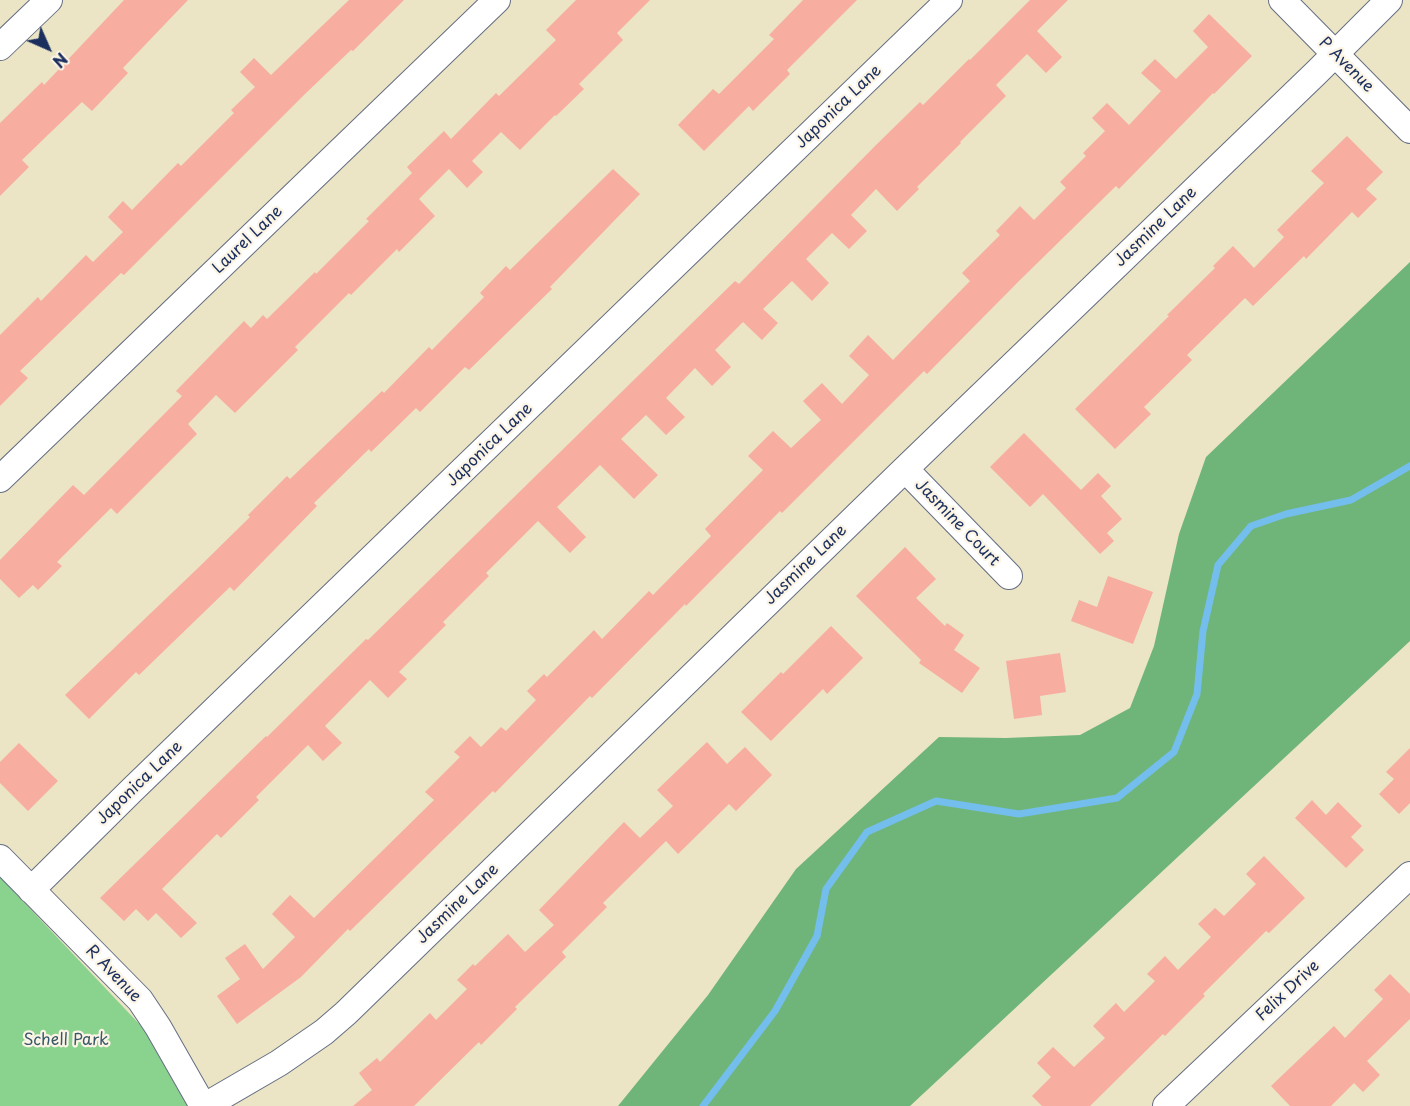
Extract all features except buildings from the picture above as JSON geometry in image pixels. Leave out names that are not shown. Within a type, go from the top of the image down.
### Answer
[{"type":"street","points":[[0,47],[49,0]]},
{"type":"street","name":"Laurel Lane","points":[[0,479],[497,0]]},
{"type":"street","name":"Japonica Lane","points":[[31,890],[949,0]]},
{"type":"street","name":"P Avenue","points":[[1282,0],[1410,130]]},
{"type":"street","name":"Jasmine Lane","points":[[204,1106],[279,1063],[324,1032],[346,1012],[1335,55],[1389,0]]},
{"type":"street","name":"Jasmine Court","points":[[905,469],[1009,576]]},
{"type":"street","name":"R Avenue","points":[[0,858],[140,1000],[204,1106]]},
{"type":"street","name":"Felix Drive","points":[[1166,1106],[1410,875]]},
{"type":"green space","points":[[1410,262],[1410,641],[910,1106],[618,1106],[708,995],[796,869],[939,737],[1006,738],[1080,735],[1130,708],[1154,646],[1179,534],[1206,457]]},
{"type":"green space","name":"Schell Park","points":[[0,877],[163,1049],[195,1106],[0,1106]]},
{"type":"waterway","points":[[703,1106],[775,1011],[817,936],[826,889],[867,832],[936,801],[1019,814],[1117,798],[1174,752],[1197,694],[1203,631],[1218,565],[1251,526],[1286,514],[1351,500],[1410,466]]}]
